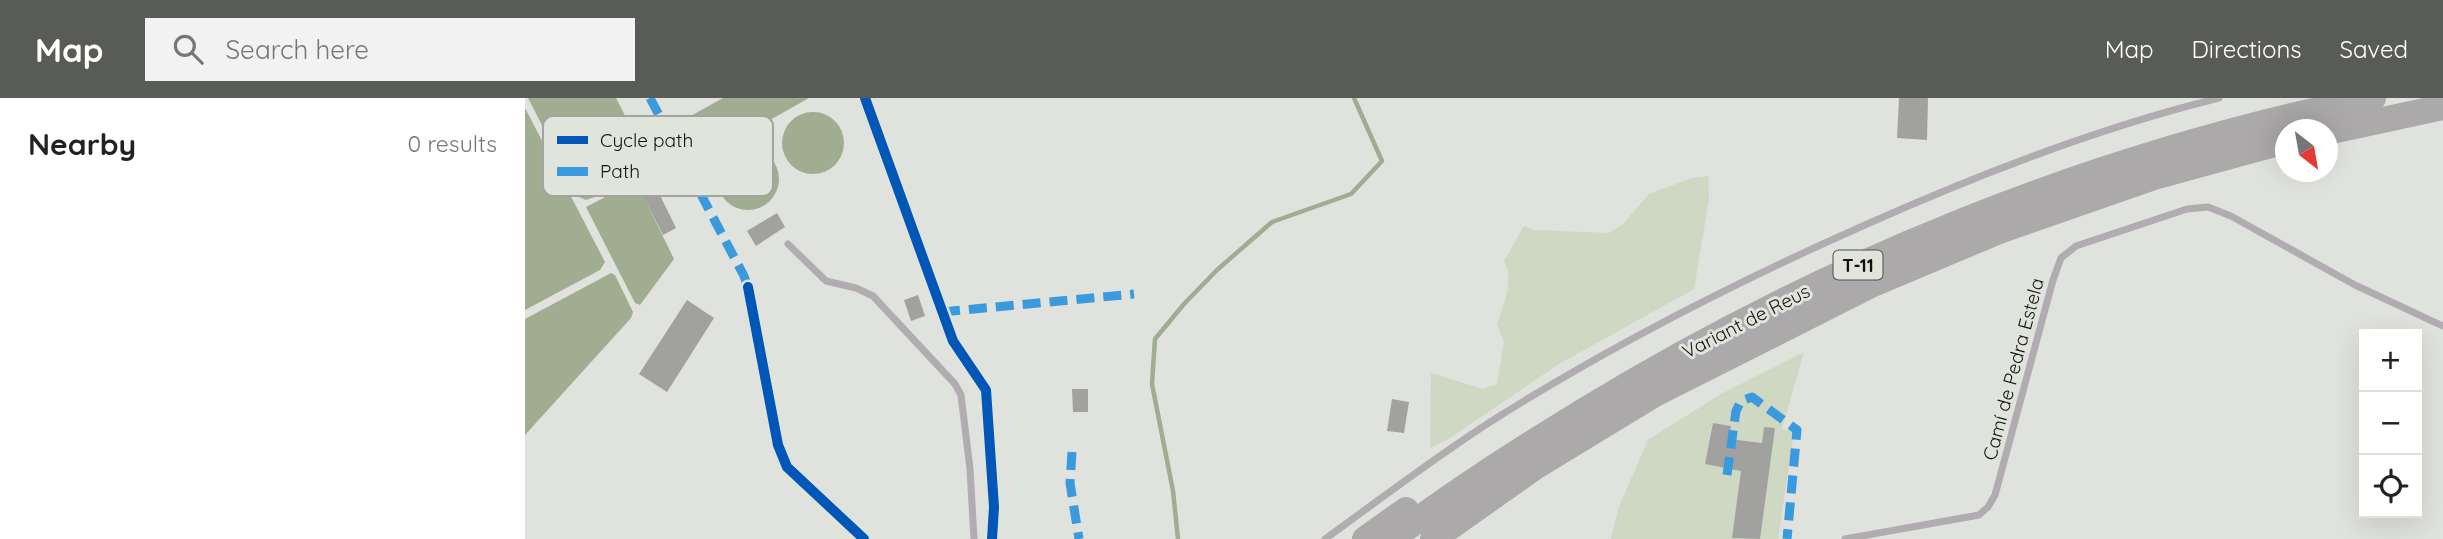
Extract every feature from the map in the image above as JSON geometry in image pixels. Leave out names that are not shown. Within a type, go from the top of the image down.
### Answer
[{"type":"highway","name":"Variant de Reus","points":[[1392,539],[1491,470],[1641,376],[1742,322],[1876,257],[1991,209],[2148,155],[2283,116],[2373,98]]},
{"type":"highway","points":[[2338,130],[2443,107]]},
{"type":"highway","name":"Variant de Reus","points":[[1433,539],[1535,467],[1655,394],[1873,284],[1999,231],[2154,177],[2275,144]]},
{"type":"highway","points":[[1454,539],[1655,394]]},
{"type":"highway","points":[[1365,539],[1460,475],[1491,470]]},
{"type":"street","points":[[865,98],[953,341],[986,390],[994,507],[992,539]]},
{"type":"street","points":[[748,287],[778,445],[787,467],[864,539]]},
{"type":"lane","points":[[1325,539],[1497,418],[1664,320],[1724,290],[1893,212],[2010,165],[2124,125],[2218,98]]},
{"type":"lane","name":"Camí de Pedra Estela","points":[[1845,539],[1979,515],[1988,507],[1994,495],[2053,280],[2061,258],[2075,246],[2187,209],[2208,208],[2231,216],[2355,285],[2443,326]]},
{"type":"lane","points":[[788,244],[826,281],[856,288],[873,296],[955,384],[961,395],[970,469],[974,539]]},
{"type":"shaded area","points":[[528,98],[616,98],[625,116],[543,116],[543,127]]},
{"type":"shaded area","points":[[723,98],[809,98],[773,118],[773,116],[691,116]]},
{"type":"shaded area","points":[[525,108],[543,143],[543,196],[571,196],[605,262],[600,270],[525,310]]},
{"type":"shaded area","points":[[813,112],[835,121],[844,143],[835,165],[813,174],[791,165],[782,143],[791,121]]},
{"type":"shaded area","points":[[773,162],[778,173],[778,185],[773,196]]},
{"type":"shaded area","points":[[1708,176],[1709,199],[1694,289],[1559,364],[1450,438],[1430,448],[1431,373],[1483,389],[1497,384],[1504,341],[1497,325],[1508,285],[1504,261],[1524,226],[1534,230],[1609,233],[1622,225],[1649,194],[1692,178]]},
{"type":"shaded area","points":[[578,196],[597,196],[586,200]]},
{"type":"shaded area","points":[[607,196],[643,196],[674,259],[640,305],[635,303],[586,207]]},
{"type":"shaded area","points":[[723,196],[773,196],[760,207],[748,210],[726,201]]},
{"type":"shaded area","points":[[611,273],[615,275],[633,312],[631,318],[525,435],[525,319]]},
{"type":"shaded area","points":[[1804,352],[1782,429],[1794,432],[1778,539],[1611,539],[1618,509],[1648,440],[1721,394]]},
{"type":"building","points":[[1899,98],[1928,98],[1927,140],[1897,138]]},
{"type":"building","points":[[643,196],[660,196],[676,228],[663,235]]},
{"type":"building","points":[[777,213],[785,227],[756,246],[747,231]]},
{"type":"building","points":[[918,295],[925,316],[911,321],[904,300]]},
{"type":"building","points":[[687,300],[714,318],[667,392],[639,374]]},
{"type":"building","points":[[1072,389],[1088,389],[1088,412],[1073,412]]},
{"type":"building","points":[[1392,399],[1409,402],[1404,433],[1387,431]]},
{"type":"building","points":[[1713,423],[1731,426],[1729,439],[1762,443],[1764,427],[1775,428],[1760,539],[1732,538],[1741,471],[1705,464]]},
{"type":"waterway","points":[[1178,539],[1173,491],[1152,384],[1155,339],[1217,270],[1272,222],[1351,194],[1382,161],[1354,98]]},
{"type":"marked path","points":[[650,98],[660,116]]},
{"type":"marked path","points":[[702,196],[748,287]]},
{"type":"marked path","points":[[942,312],[1134,294]]},
{"type":"marked path","points":[[1727,475],[1736,411],[1741,401],[1752,397],[1797,430],[1787,539]]},
{"type":"marked path","points":[[1072,452],[1070,483],[1079,539]]},
{"type":"cycle path","points":[[865,98],[953,341],[986,390],[994,507],[992,539]]},
{"type":"cycle path","points":[[748,287],[778,445],[787,467],[864,539]]}]
